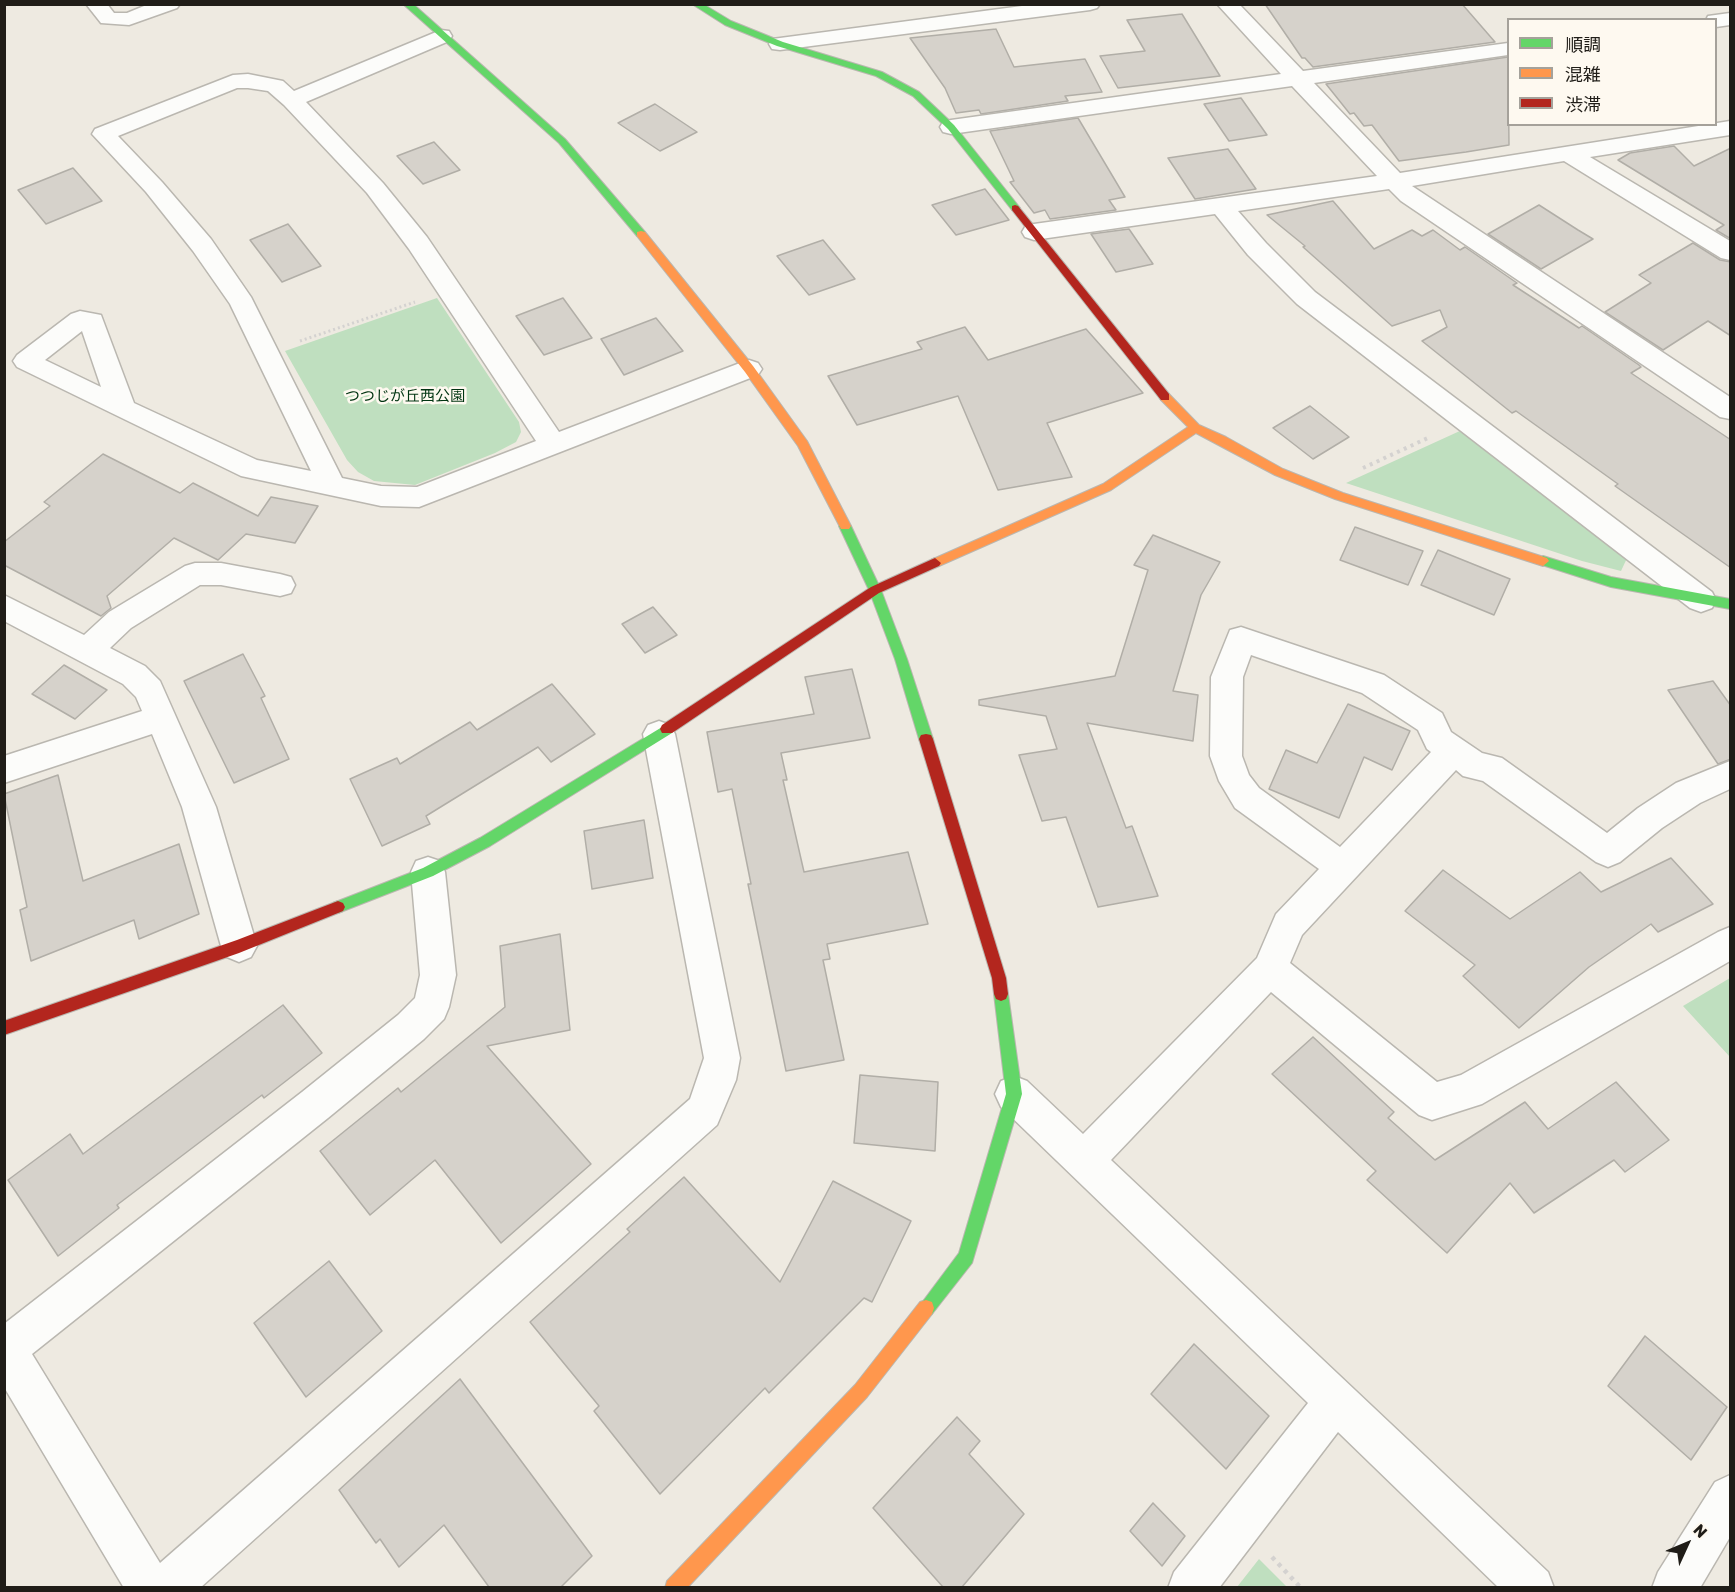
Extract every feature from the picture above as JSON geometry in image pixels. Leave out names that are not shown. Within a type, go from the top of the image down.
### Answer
[{"type":"street","points":[[96,4],[108,18],[129,19],[170,4]]},
{"type":"street","points":[[407,4],[562,141],[606,190],[749,369],[803,444],[875,590],[901,659],[999,978],[1014,1094],[966,1257],[861,1391],[674,1587]]},
{"type":"street","points":[[696,4],[728,23],[780,44],[892,79],[916,94],[951,127],[1159,391],[1195,428],[1222,440],[1279,472],[1320,489],[1611,582],[1731,604]]},
{"type":"street","points":[[780,44],[1090,4]]},
{"type":"street","points":[[1227,4],[1409,196],[1731,411]]},
{"type":"street","points":[[292,100],[441,36]]},
{"type":"street","points":[[951,127],[1507,49]]},
{"type":"street","points":[[332,485],[242,303],[202,245],[153,187],[103,134],[233,82],[248,81],[275,86],[292,100],[375,188],[418,243],[552,443]]},
{"type":"street","points":[[1034,232],[1396,181],[1731,128]]},
{"type":"street","points":[[1567,153],[1731,252]]},
{"type":"street","points":[[1221,206],[1264,256],[1306,298],[1701,600]]},
{"type":"street","points":[[122,409],[251,469],[381,496],[419,497],[552,443],[749,369]]},
{"type":"street","points":[[4,1028],[239,946],[428,872],[485,842],[659,734],[875,590],[1107,487],[1195,428]]},
{"type":"street","points":[[87,650],[120,620],[195,574],[221,574],[280,585]]},
{"type":"street","points":[[4,607],[134,675],[148,690],[198,807],[239,946]]},
{"type":"street","points":[[1342,867],[1247,798],[1235,781],[1226,756],[1227,677],[1241,639],[1373,684],[1431,722],[1438,740],[1453,751],[1474,766],[1490,768],[1608,852],[1650,818],[1688,793],[1731,775]]},
{"type":"street","points":[[4,770],[160,718]]},
{"type":"street","points":[[166,1587],[704,1112],[717,1080],[722,1058],[659,734]]},
{"type":"street","points":[[1083,1161],[1270,969],[1288,925],[1453,751]]},
{"type":"street","points":[[150,1587],[5,1348],[324,1098],[411,1027],[431,1007],[438,975],[428,872]]},
{"type":"street","points":[[1270,969],[1432,1102],[1469,1091],[1731,943]]},
{"type":"street","points":[[1014,1094],[1335,1402],[1532,1587]]},
{"type":"street","points":[[1191,1587],[1335,1402]]},
{"type":"street","points":[[1674,1587],[1731,1497]]},
{"type":"path","points":[[267,353],[450,290]]},
{"type":"path","points":[[1320,489],[1466,420]]},
{"type":"green space","name":"つつじが丘西公園","points":[[437,298],[519,422],[521,432],[516,442],[495,453],[415,485],[374,481],[358,472],[347,460],[285,351]]},
{"type":"green space","points":[[1462,430],[1628,556],[1621,571],[1582,561],[1346,483]]},
{"type":"green space","points":[[1730,978],[1730,1057],[1683,1006]]},
{"type":"green space","points":[[1259,1559],[1287,1587],[1237,1587]]},
{"type":"building","points":[[1265,4],[1462,4],[1495,42],[1313,67],[1305,58],[1302,58]]},
{"type":"building","points":[[1182,14],[1220,76],[1118,88],[1100,56],[1145,51],[1127,20]]},
{"type":"building","points":[[996,29],[1014,67],[1085,59],[1102,92],[1065,96],[1068,101],[981,114],[979,110],[956,113],[945,88],[910,38]]},
{"type":"building","points":[[1507,57],[1509,145],[1399,161],[1372,125],[1364,126],[1354,113],[1350,114],[1326,84]]},
{"type":"building","points":[[1241,98],[1267,135],[1229,141],[1204,104]]},
{"type":"building","points":[[655,104],[697,132],[660,151],[618,123]]},
{"type":"building","points":[[1078,118],[1125,197],[1109,200],[1116,210],[1050,219],[1045,210],[1034,213],[1010,182],[1014,181],[990,131]]},
{"type":"building","points":[[434,142],[460,170],[423,184],[397,156]]},
{"type":"building","points":[[1674,146],[1694,166],[1731,148],[1731,239],[1716,230],[1724,225],[1618,160],[1630,153]]},
{"type":"building","points":[[1228,149],[1256,189],[1195,199],[1168,158]]},
{"type":"building","points":[[73,168],[102,201],[46,224],[18,190]]},
{"type":"building","points":[[985,189],[1009,220],[956,235],[932,205]]},
{"type":"building","points":[[1333,201],[1374,249],[1412,230],[1422,236],[1433,230],[1460,250],[1465,247],[1517,283],[1513,285],[1579,328],[1582,326],[1639,365],[1641,367],[1631,373],[1731,440],[1731,568],[1615,486],[1618,484],[1516,411],[1512,413],[1422,341],[1447,327],[1440,310],[1392,326],[1303,247],[1305,246],[1267,215]]},
{"type":"building","points":[[1539,205],[1593,239],[1541,269],[1488,234]]},
{"type":"building","points":[[288,224],[321,266],[282,282],[250,240]]},
{"type":"building","points":[[1129,229],[1153,264],[1116,272],[1091,234]]},
{"type":"building","points":[[823,240],[855,279],[809,295],[777,256]]},
{"type":"building","points":[[1693,243],[1720,260],[1731,262],[1731,336],[1708,321],[1663,350],[1605,312],[1651,283],[1639,275]]},
{"type":"building","points":[[563,298],[592,338],[544,355],[516,316]]},
{"type":"building","points":[[656,318],[683,351],[624,375],[601,339]]},
{"type":"building","points":[[965,327],[988,360],[1086,329],[1143,393],[1047,423],[1072,477],[998,490],[958,396],[857,425],[828,376],[922,349],[917,342]]},
{"type":"building","points":[[1310,406],[1349,437],[1313,459],[1273,428]]},
{"type":"building","points":[[103,454],[180,493],[193,483],[258,516],[271,497],[318,506],[295,543],[246,534],[218,560],[174,538],[107,596],[111,608],[101,616],[4,565],[4,542],[50,506],[44,502]]},
{"type":"building","points":[[1355,527],[1423,551],[1408,585],[1340,560]]},
{"type":"building","points":[[1153,535],[1220,562],[1201,595],[1173,691],[1198,695],[1193,741],[1087,723],[1126,828],[1132,826],[1158,896],[1098,907],[1066,817],[1042,821],[1019,755],[1057,749],[1046,716],[979,705],[979,700],[1115,676],[1148,570],[1134,565]]},
{"type":"building","points":[[1438,550],[1510,579],[1494,615],[1421,585]]},
{"type":"building","points":[[653,607],[677,635],[645,653],[622,624]]},
{"type":"building","points":[[243,654],[265,696],[261,698],[289,759],[234,783],[184,681]]},
{"type":"building","points":[[64,665],[107,690],[75,719],[32,694]]},
{"type":"building","points":[[852,669],[870,738],[781,753],[787,780],[783,780],[804,872],[908,852],[928,924],[827,944],[830,959],[823,960],[844,1060],[786,1071],[748,884],[751,884],[732,789],[718,792],[707,732],[814,714],[805,677]]},
{"type":"building","points":[[1713,681],[1731,706],[1731,759],[1718,764],[1668,690]]},
{"type":"building","points":[[552,684],[595,734],[551,762],[538,747],[426,816],[430,824],[382,846],[350,779],[397,758],[400,764],[470,722],[477,730]]},
{"type":"building","points":[[1348,704],[1410,731],[1392,770],[1364,757],[1339,818],[1269,789],[1286,750],[1317,763]]},
{"type":"building","points":[[58,775],[83,881],[179,844],[199,914],[139,939],[134,920],[31,961],[20,910],[27,907],[4,794]]},
{"type":"building","points":[[644,820],[653,878],[592,889],[584,831]]},
{"type":"building","points":[[1671,858],[1713,904],[1658,932],[1651,924],[1589,967],[1519,1028],[1463,976],[1475,965],[1405,911],[1443,870],[1510,919],[1580,872],[1601,892]]},
{"type":"building","points":[[560,934],[570,1030],[487,1046],[591,1164],[501,1243],[435,1160],[370,1215],[320,1151],[398,1088],[401,1092],[505,1007],[500,946]]},
{"type":"building","points":[[283,1005],[322,1053],[264,1098],[262,1095],[117,1205],[119,1208],[58,1256],[8,1180],[70,1134],[83,1154]]},
{"type":"building","points":[[1313,1037],[1394,1112],[1388,1118],[1435,1160],[1525,1102],[1548,1129],[1616,1082],[1669,1140],[1625,1172],[1614,1160],[1534,1213],[1510,1183],[1447,1253],[1367,1180],[1376,1171],[1272,1074]]},
{"type":"building","points":[[860,1075],[938,1082],[935,1151],[854,1143]]},
{"type":"building","points":[[684,1177],[780,1282],[833,1181],[911,1221],[872,1302],[864,1298],[769,1393],[765,1388],[660,1494],[594,1411],[599,1406],[530,1322],[630,1232],[627,1229]]},
{"type":"building","points":[[329,1261],[382,1331],[306,1397],[254,1323]]},
{"type":"building","points":[[1645,1336],[1727,1407],[1691,1460],[1608,1386]]},
{"type":"building","points":[[1194,1344],[1269,1416],[1226,1469],[1151,1394]]},
{"type":"building","points":[[460,1379],[592,1556],[561,1587],[489,1587],[444,1525],[399,1567],[380,1539],[376,1543],[339,1490]]},
{"type":"building","points":[[957,1417],[980,1441],[969,1454],[1024,1514],[962,1587],[943,1587],[873,1508]]},
{"type":"building","points":[[1153,1503],[1185,1536],[1162,1566],[1130,1531]]},
{"type":"traffic: fast","points":[[407,4],[562,141],[641,234]]},
{"type":"traffic: fast","points":[[696,4],[728,23],[780,44],[879,74],[916,94],[951,127],[1015,208]]},
{"type":"traffic: fast","points":[[845,526],[875,590],[901,659],[926,739]]},
{"type":"traffic: fast","points":[[1543,561],[1611,582],[1730,604]]},
{"type":"traffic: fast","points":[[338,907],[428,872],[485,842],[667,729]]},
{"type":"traffic: fast","points":[[926,1308],[966,1257],[1014,1094],[1001,994]]},
{"type":"traffic: slow","points":[[641,234],[749,369],[803,444],[845,526]]},
{"type":"traffic: slow","points":[[1165,397],[1195,428],[1222,440],[1279,472],[1339,496],[1543,561]]},
{"type":"traffic: slow","points":[[935,563],[1107,487],[1195,428]]},
{"type":"traffic: slow","points":[[674,1588],[861,1391],[926,1308]]},
{"type":"traffic: jam","points":[[1015,208],[1165,397]]},
{"type":"traffic: jam","points":[[667,729],[875,590],[935,563]]},
{"type":"traffic: jam","points":[[926,739],[999,978],[1001,994]]},
{"type":"traffic: jam","points":[[4,1028],[239,946],[338,907]]}]
